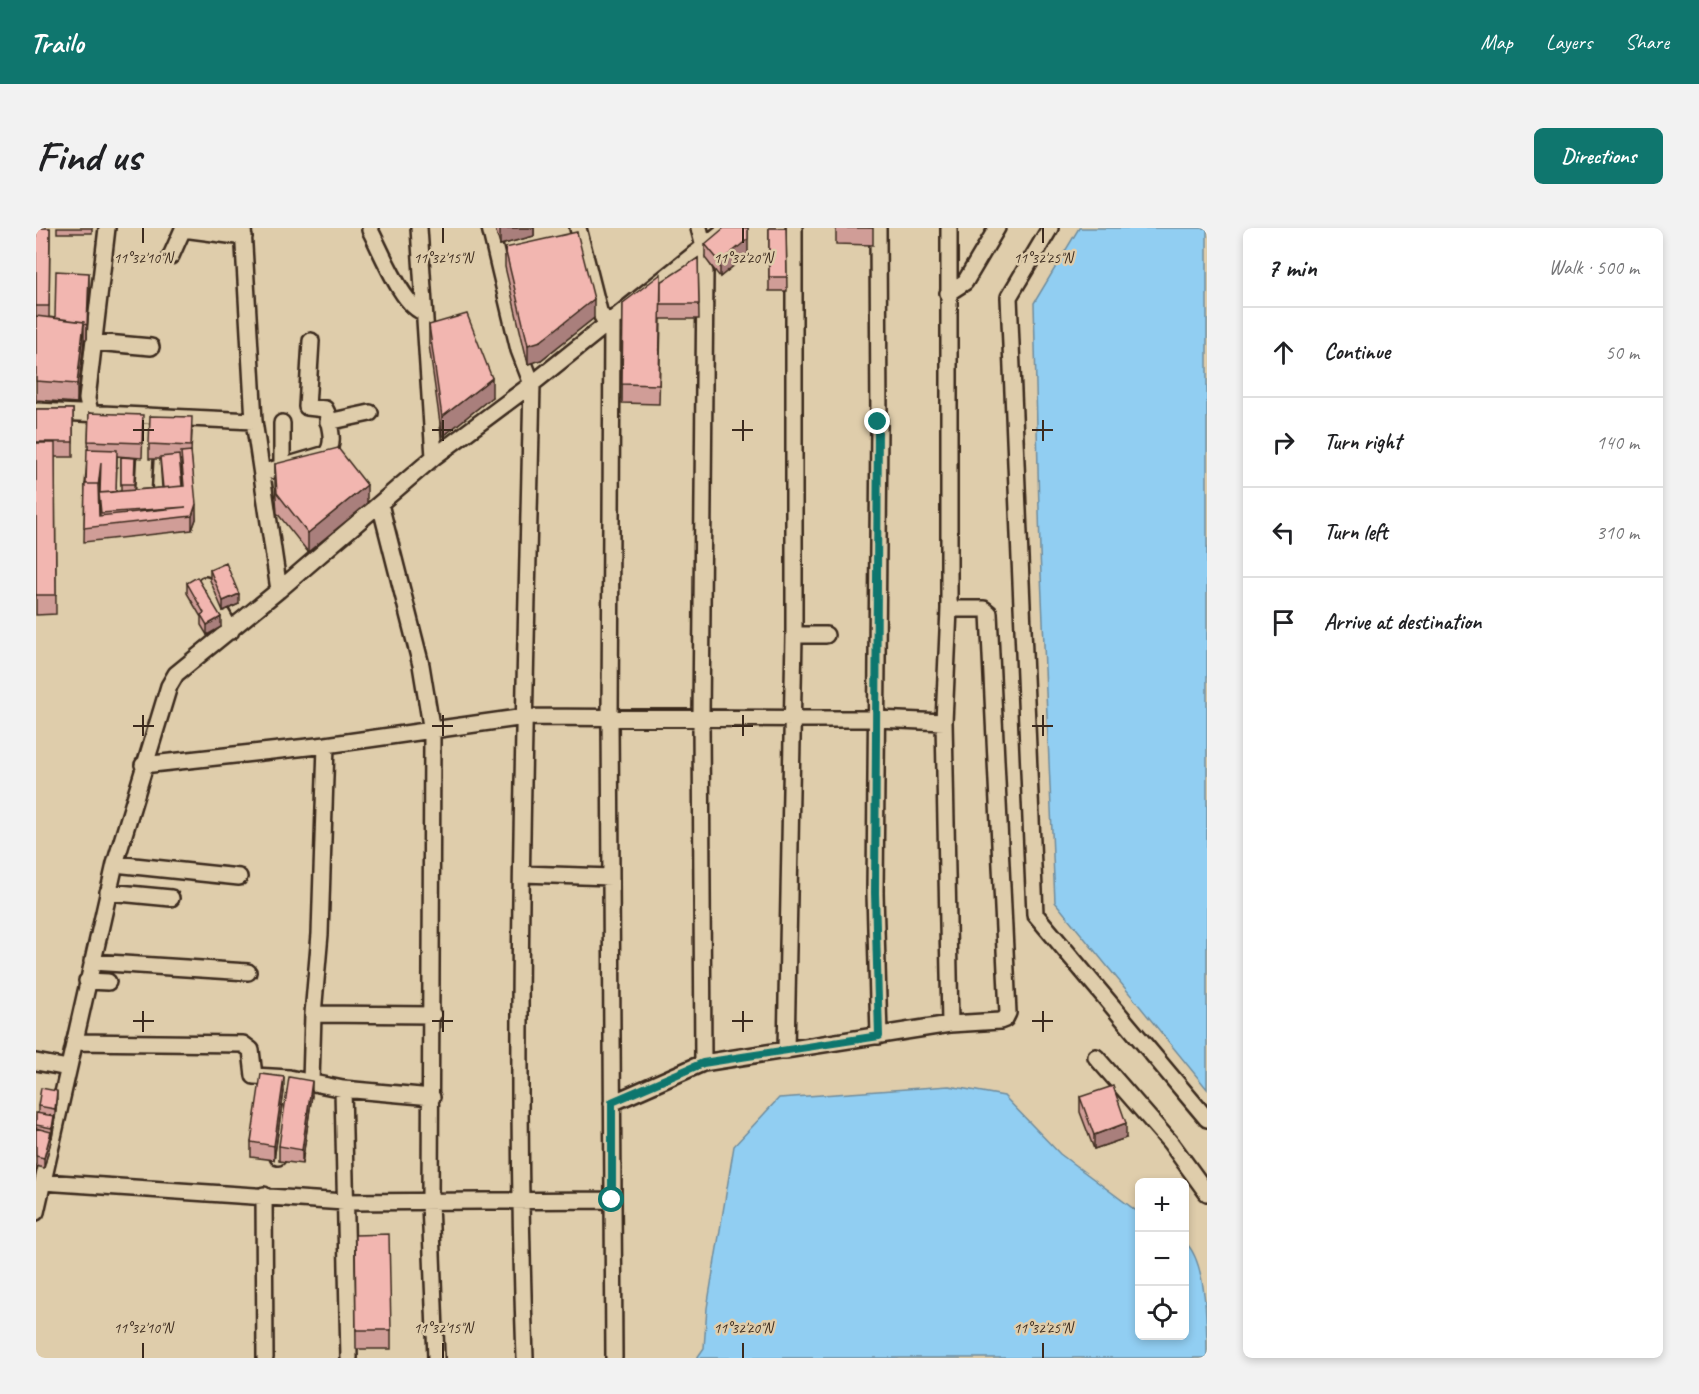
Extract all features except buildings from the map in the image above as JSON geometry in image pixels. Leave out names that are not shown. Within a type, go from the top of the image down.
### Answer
[{"type":"street","points":[[90,412],[87,399],[107,228]]},
{"type":"street","points":[[419,228],[434,457]]},
{"type":"street","points":[[490,228],[519,350],[532,384],[525,717],[520,1201],[525,1358]]},
{"type":"street","points":[[578,228],[600,312],[609,321],[614,1358]]},
{"type":"street","points":[[699,228],[699,250],[705,272],[701,719],[703,1063]]},
{"type":"street","points":[[36,1212],[115,864],[143,765],[172,680],[188,662],[231,631],[434,457],[532,384],[727,228]]},
{"type":"street","points":[[786,1051],[794,635],[794,228]]},
{"type":"street","points":[[878,228],[875,893],[879,1036]]},
{"type":"street","points":[[949,228],[949,609],[944,722],[950,1024]]},
{"type":"street","points":[[948,293],[964,282],[998,228]]},
{"type":"street","points":[[1050,228],[1009,297],[1035,914],[1207,1119]]},
{"type":"street","points":[[171,256],[183,229],[244,232],[254,421],[279,590]]},
{"type":"street","points":[[370,230],[407,301],[417,311],[424,312]]},
{"type":"street","points":[[262,474],[326,454],[332,444],[325,409],[307,408],[311,341]]},
{"type":"street","points":[[94,342],[151,347]]},
{"type":"street","points":[[36,411],[254,421]]},
{"type":"street","points":[[328,422],[370,413]]},
{"type":"street","points":[[143,490],[147,416]]},
{"type":"street","points":[[282,423],[282,469]]},
{"type":"street","points":[[380,504],[421,665],[432,732],[433,1015],[430,1202],[436,1358]]},
{"type":"street","points":[[205,585],[231,631]]},
{"type":"street","points":[[612,1102],[703,1063],[950,1024],[1000,1022],[1008,1013],[989,612],[984,609],[949,609]]},
{"type":"street","points":[[794,635],[826,636]]},
{"type":"street","points":[[143,765],[432,732],[525,717],[792,721],[877,719],[944,722]]},
{"type":"street","points":[[311,1082],[313,1014],[320,934],[326,745]]},
{"type":"street","points":[[115,864],[238,877]]},
{"type":"street","points":[[523,874],[611,877]]},
{"type":"street","points":[[108,892],[171,898]]},
{"type":"street","points":[[92,963],[248,972]]},
{"type":"street","points":[[87,981],[108,982]]},
{"type":"street","points":[[313,1014],[433,1015]]},
{"type":"street","points":[[74,1042],[243,1044],[251,1050],[254,1076],[289,1078],[343,1089],[432,1097]]},
{"type":"street","points":[[1096,1058],[1170,1142],[1207,1193]]},
{"type":"street","points":[[36,1062],[68,1068]]},
{"type":"street","points":[[278,1158],[289,1078]]},
{"type":"street","points":[[343,1089],[349,1358]]},
{"type":"street","points":[[36,1119],[57,1122]]},
{"type":"street","points":[[43,1182],[344,1202],[612,1200]]},
{"type":"street","points":[[264,1195],[265,1358]]},
{"type":"water","points":[[1079,228],[1207,228],[1207,1089],[1055,902],[1040,551],[1034,303]]},
{"type":"water","points":[[949,1086],[1004,1096],[1060,1154],[1135,1210],[1135,1340],[1189,1340],[1189,1247],[1192,1251],[1202,1279],[1206,1313],[1207,1358],[697,1358],[704,1348],[707,1308],[734,1146],[779,1098]]},
{"type":"route","points":[[612,1200],[612,1102],[703,1063],[879,1036],[875,893],[878,422]]}]
